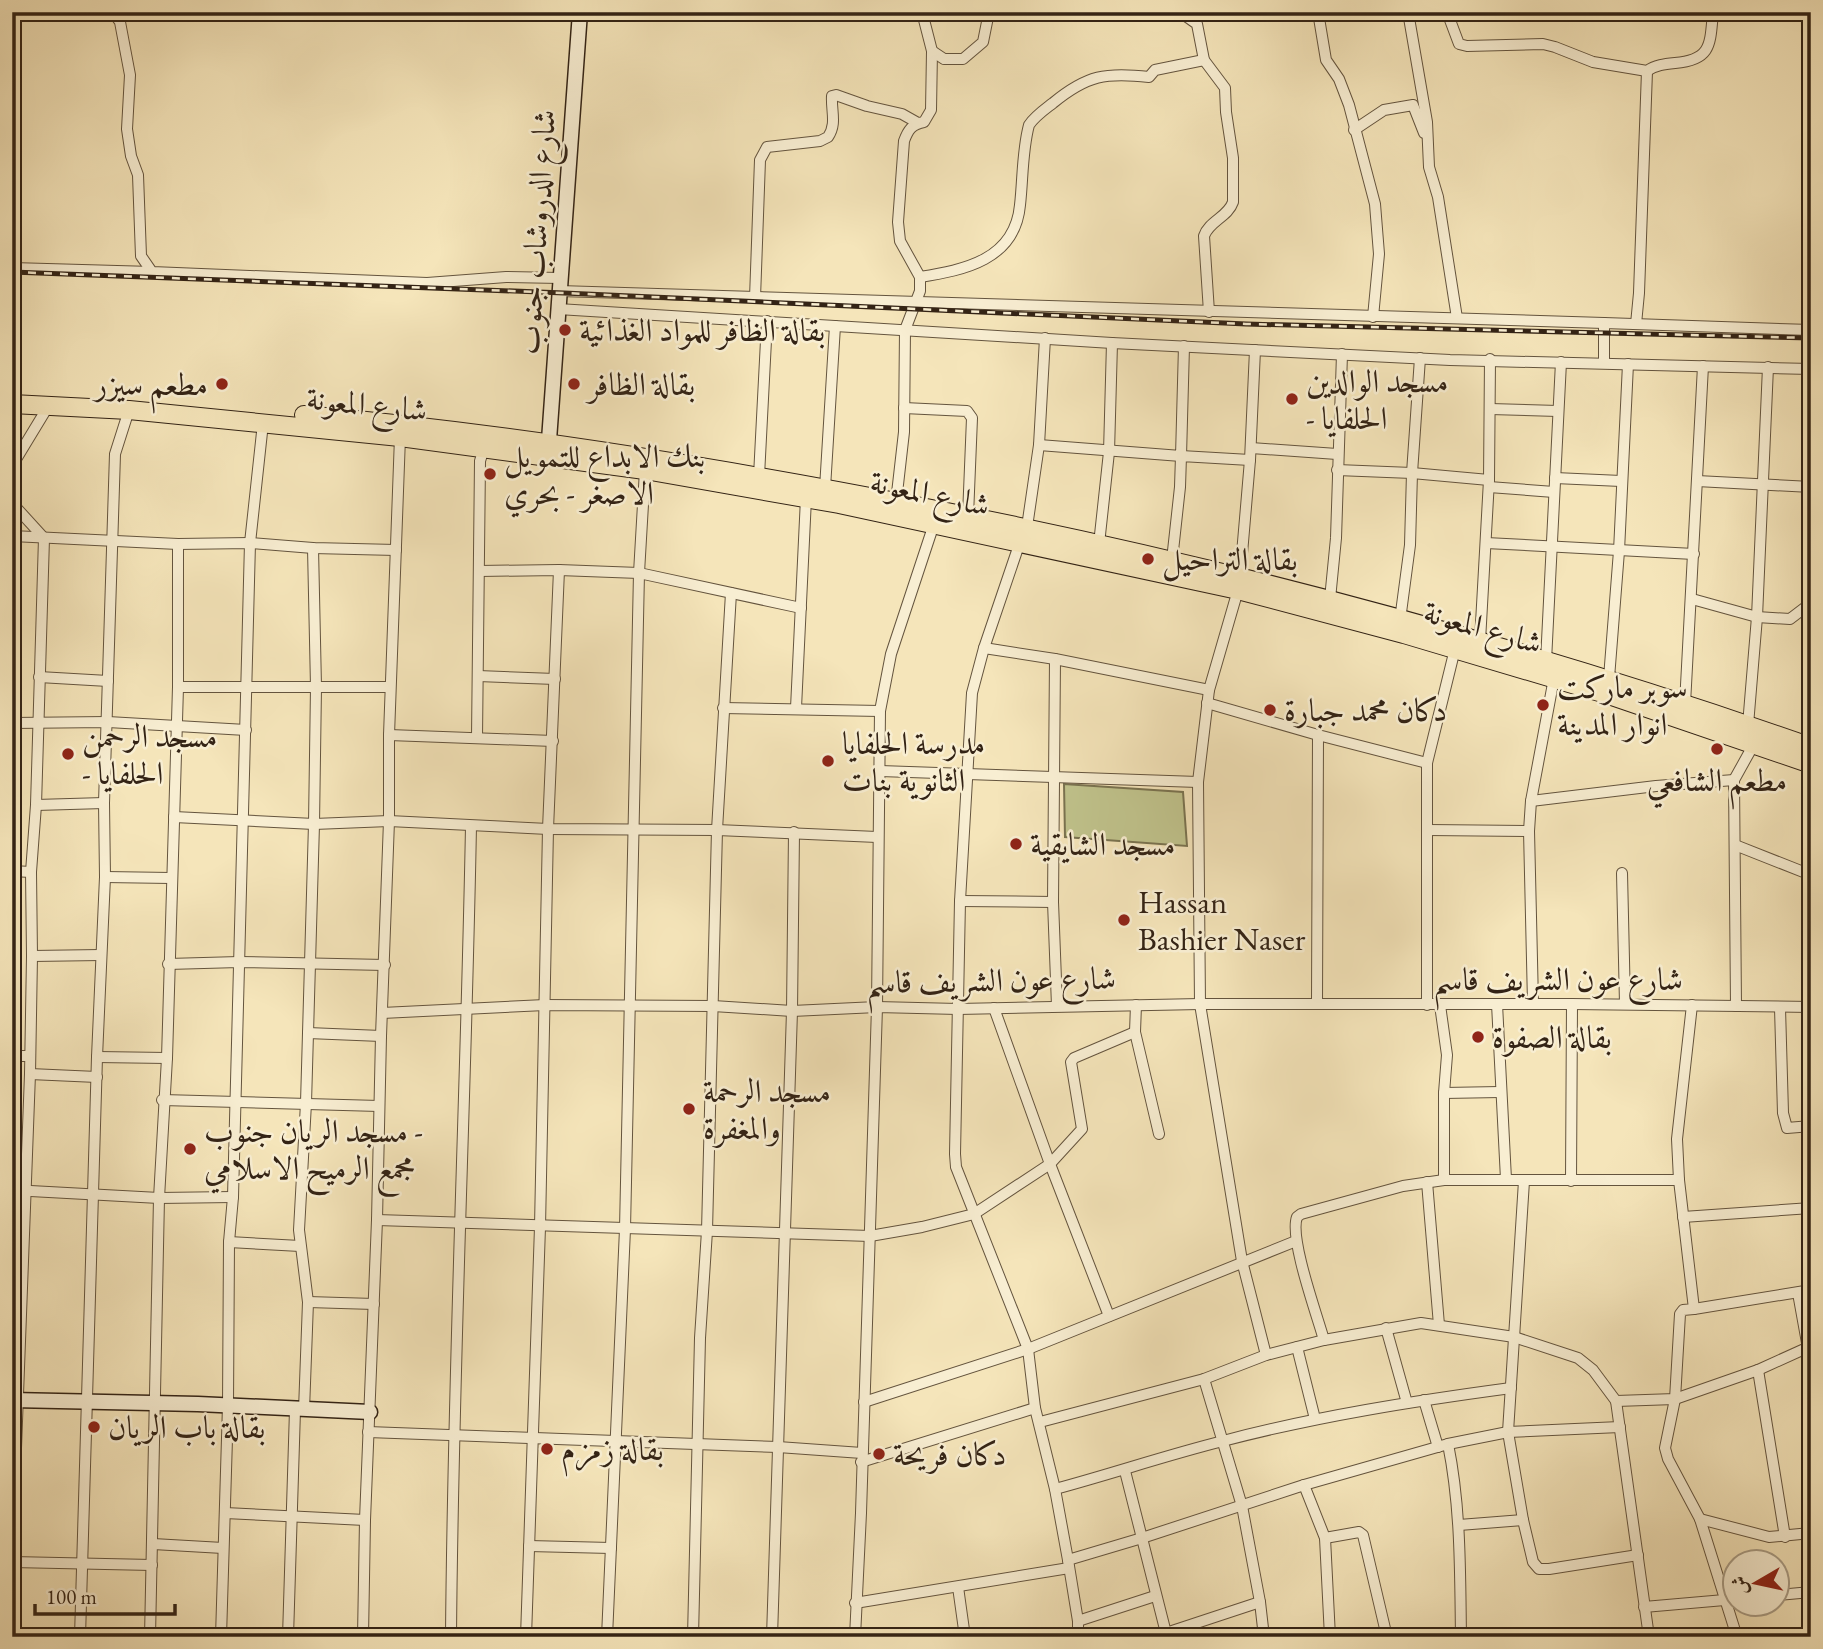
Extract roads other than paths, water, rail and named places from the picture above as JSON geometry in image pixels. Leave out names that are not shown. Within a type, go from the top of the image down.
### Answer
[{"type":"highway","name":"شارع المعونة","points":[[12,392],[380,422],[549,450],[934,524],[1099,544],[1172,560],[1239,583],[1554,678],[1811,764]]},
{"type":"highway","name":"شارع المعونة","points":[[12,404],[129,410],[484,448],[647,457],[825,488],[968,516],[1023,535],[1239,583],[1330,599],[1609,678],[1811,747]]},
{"type":"street","points":[[113,12],[121,22],[129,62],[127,128],[131,156],[138,176],[141,256],[152,272]]},
{"type":"street","name":"شارع الدروشاب جنوب","points":[[549,450],[580,12]]},
{"type":"street","points":[[896,502],[904,432],[905,330],[920,291],[920,277],[900,241],[898,222],[904,141],[908,130],[924,122],[931,110],[932,51],[922,12]]},
{"type":"street","points":[[932,51],[944,59],[963,59],[983,42],[989,12]]},
{"type":"street","points":[[1180,12],[1197,24],[1204,60],[1225,89],[1233,158],[1233,202],[1230,209],[1206,230],[1204,236],[1209,312]]},
{"type":"street","points":[[1318,12],[1326,60],[1349,105],[1375,204],[1379,254],[1373,317]]},
{"type":"street","points":[[1408,12],[1427,122],[1429,167],[1438,197],[1457,318]]},
{"type":"street","points":[[1447,12],[1459,44],[1543,44],[1593,62],[1647,71],[1656,66],[1692,61],[1707,51],[1711,41],[1713,12]]},
{"type":"street","points":[[920,277],[973,266],[985,260],[1008,239],[1019,214],[1028,125],[1063,95],[1080,84],[1100,77],[1118,74],[1149,77],[1155,70],[1204,60]]},
{"type":"street","points":[[1636,324],[1647,71]]},
{"type":"street","points":[[755,298],[760,160],[767,147],[820,141],[828,137],[834,121],[832,96],[836,95],[902,114],[918,123]]},
{"type":"street","points":[[1354,130],[1384,110],[1413,104],[1428,144]]},
{"type":"street","points":[[12,268],[427,283],[518,276],[559,284],[755,298],[1811,330]]},
{"type":"street","points":[[558,309],[1112,343],[1420,358],[1811,369]]},
{"type":"street","points":[[759,476],[767,321]]},
{"type":"street","points":[[1604,323],[1604,363]]},
{"type":"street","points":[[825,488],[835,326]]},
{"type":"street","points":[[1045,338],[1040,445],[1023,535],[973,684],[960,901],[955,1154],[956,1167],[1028,1349],[1035,1408],[1055,1489],[1078,1620],[1078,1637]]},
{"type":"street","points":[[1099,544],[1109,452],[1112,343]]},
{"type":"street","points":[[1172,560],[1180,482],[1185,346]]},
{"type":"street","points":[[1255,350],[1251,448],[1239,583],[1209,690],[1198,782],[1200,1004],[1242,1261],[1266,1355]]},
{"type":"street","points":[[1330,599],[1336,538],[1342,354]]},
{"type":"street","points":[[1400,621],[1410,545],[1420,358]]},
{"type":"street","points":[[1480,641],[1489,484],[1490,359]]},
{"type":"street","points":[[1546,661],[1561,362]]},
{"type":"street","points":[[1609,678],[1619,551],[1628,365]]},
{"type":"street","points":[[1685,704],[1703,366]]},
{"type":"street","points":[[1748,725],[1757,617],[1768,368]]},
{"type":"street","points":[[12,466],[49,405]]},
{"type":"street","points":[[904,408],[967,411],[972,418],[968,516]]},
{"type":"street","points":[[1490,409],[1559,411]]},
{"type":"street","points":[[80,1637],[105,877],[104,803],[115,454],[129,410]]},
{"type":"street","points":[[221,1637],[228,1405],[229,1241],[233,1197],[250,543],[263,423]]},
{"type":"street","points":[[363,1637],[389,821],[388,735],[400,437]]},
{"type":"street","points":[[1040,445],[1250,460]]},
{"type":"street","points":[[477,738],[481,461],[484,448]]},
{"type":"street","points":[[1251,448],[1337,454]]},
{"type":"street","points":[[607,1637],[625,1229],[639,573],[645,470]]},
{"type":"street","points":[[1337,470],[1412,473],[1554,492]]},
{"type":"street","points":[[1555,478],[1621,481]]},
{"type":"street","points":[[1697,481],[1811,488]]},
{"type":"street","points":[[796,708],[806,498]]},
{"type":"street","points":[[12,503],[44,538],[36,805],[31,872],[30,1074],[15,1400],[12,1555]]},
{"type":"street","points":[[855,1637],[877,1007],[880,711],[891,654],[934,524]]},
{"type":"street","points":[[12,536],[396,550]]},
{"type":"street","points":[[1486,543],[1694,554]]},
{"type":"street","points":[[150,1637],[159,1198],[162,1100],[167,1058],[178,687],[178,544]]},
{"type":"street","points":[[288,1637],[292,1516],[308,1301],[300,1246],[314,824],[316,687],[313,548]]},
{"type":"street","points":[[526,1637],[540,1227],[548,829],[559,570]]},
{"type":"street","points":[[479,571],[639,573],[801,608]]},
{"type":"street","points":[[692,1637],[700,1338],[707,1231],[717,830],[731,593]]},
{"type":"street","points":[[1692,599],[1757,617],[1790,619],[1811,603]]},
{"type":"street","points":[[984,648],[1055,659],[1209,690]]},
{"type":"street","points":[[1427,1005],[1427,763],[1455,649]]},
{"type":"street","points":[[1055,659],[1053,902],[1057,1006]]},
{"type":"street","points":[[478,676],[555,679]]},
{"type":"street","points":[[39,677],[108,681]]},
{"type":"street","points":[[1534,1003],[1529,831],[1531,802],[1554,678]]},
{"type":"street","points":[[178,687],[390,687]]},
{"type":"street","points":[[1207,703],[1427,763]]},
{"type":"street","points":[[723,708],[880,711]]},
{"type":"street","points":[[12,723],[108,722],[246,730]]},
{"type":"street","points":[[388,735],[552,741]]},
{"type":"street","points":[[1317,1003],[1318,735]]},
{"type":"street","points":[[1737,1006],[1734,780],[1754,744]]},
{"type":"street","points":[[880,771],[1198,782]]},
{"type":"street","points":[[1531,802],[1656,786],[1734,780]]},
{"type":"street","points":[[36,805],[104,803]]},
{"type":"street","points":[[174,817],[243,822],[314,824],[389,821],[548,829],[717,830],[877,837]]},
{"type":"street","points":[[451,1637],[453,1436],[471,826]]},
{"type":"street","points":[[1428,830],[1529,831]]},
{"type":"street","points":[[772,1637],[792,1011],[794,832]]},
{"type":"street","points":[[1735,845],[1811,875]]},
{"type":"street","points":[[12,871],[31,872]]},
{"type":"street","points":[[1622,873],[1625,1004]]},
{"type":"street","points":[[105,877],[171,878]]},
{"type":"street","points":[[960,901],[1053,902]]},
{"type":"street","points":[[32,956],[101,956]]},
{"type":"street","points":[[168,964],[239,962],[385,965]]},
{"type":"street","name":"شارع عون الشريف قاسم","points":[[382,1013],[545,1004],[713,1006],[792,1011],[877,1007],[958,1009],[1317,1003],[1811,1007]]},
{"type":"street","points":[[1136,1004],[1135,1032],[1159,1134]]},
{"type":"street","points":[[1440,1004],[1447,1055],[1444,1180]]},
{"type":"street","points":[[1497,1004],[1506,1180]]},
{"type":"street","points":[[1571,1181],[1572,1004]]},
{"type":"street","points":[[1692,1005],[1678,1124],[1679,1180],[1694,1308]]},
{"type":"street","points":[[994,1008],[1050,1164],[1109,1316]]},
{"type":"street","points":[[1780,1008],[1783,1113],[1787,1128],[1811,1126]]},
{"type":"street","points":[[377,1220],[870,1236],[922,1227],[974,1214],[1050,1164],[1082,1129],[1071,1062],[1074,1058],[1135,1032]]},
{"type":"street","points":[[308,1033],[381,1036]]},
{"type":"street","points":[[12,1056],[29,1056]]},
{"type":"street","points":[[97,1057],[167,1058]]},
{"type":"street","points":[[30,1074],[97,1077]]},
{"type":"street","points":[[1444,1093],[1500,1093]]},
{"type":"street","points":[[162,1100],[379,1106]]},
{"type":"street","points":[[1324,1340],[1296,1241],[1295,1222],[1301,1214],[1444,1180],[1679,1180]]},
{"type":"street","points":[[1524,1181],[1508,1432],[1533,1562],[1539,1569],[1638,1555]]},
{"type":"street","points":[[1427,1182],[1439,1325]]},
{"type":"street","points":[[12,1191],[159,1198],[233,1197]]},
{"type":"street","points":[[1683,1217],[1811,1208]]},
{"type":"street","points":[[229,1241],[300,1246]]},
{"type":"street","points":[[864,1402],[1028,1349],[1296,1241]]},
{"type":"street","points":[[1722,1576],[1700,1520],[1668,1459],[1665,1448],[1675,1399],[1680,1314],[1683,1310],[1811,1290]]},
{"type":"street","points":[[1798,1293],[1811,1365]]},
{"type":"street","points":[[308,1301],[373,1304]]},
{"type":"street","points":[[1040,1422],[1204,1379],[1266,1355],[1324,1340],[1421,1323],[1514,1337],[1578,1358],[1592,1370],[1616,1401],[1649,1637]]},
{"type":"street","points":[[1386,1328],[1407,1403]]},
{"type":"street","points":[[1616,1401],[1675,1399],[1758,1370],[1809,1346]]},
{"type":"street","points":[[1297,1347],[1315,1419]]},
{"type":"street","points":[[1758,1370],[1785,1537]]},
{"type":"street","points":[[1204,1379],[1242,1506],[1264,1637]]},
{"type":"street","points":[[1055,1489],[1222,1441],[1315,1419],[1511,1388]]},
{"type":"street","points":[[15,1400],[228,1405],[370,1412]]},
{"type":"street","points":[[1424,1400],[1456,1483],[1461,1637]]},
{"type":"street","points":[[368,1432],[778,1447],[862,1457],[1035,1408]]},
{"type":"street","points":[[855,1603],[958,1587],[1068,1564],[1304,1485],[1443,1445],[1508,1432],[1620,1427]]},
{"type":"street","points":[[1125,1471],[1167,1635],[1260,1602]]},
{"type":"street","points":[[1304,1485],[1325,1538],[1330,1637]]},
{"type":"street","points":[[225,1513],[365,1520]]},
{"type":"street","points":[[1459,1525],[1523,1520]]},
{"type":"street","points":[[1700,1520],[1755,1535],[1785,1537],[1811,1534]]},
{"type":"street","points":[[1325,1538],[1359,1532],[1363,1535],[1387,1637]]},
{"type":"street","points":[[153,1544],[223,1548]]},
{"type":"street","points":[[529,1546],[611,1548]]},
{"type":"street","points":[[12,1562],[152,1565]]},
{"type":"street","points":[[958,1587],[965,1637]]},
{"type":"street","points":[[1792,1594],[1811,1592]]},
{"type":"street","points":[[1078,1620],[1156,1596]]},
{"type":"street","points":[[1644,1607],[1722,1600]]},
{"type":"street","points":[[1734,1618],[1737,1637]]},
{"type":"railway","points":[[12,272],[564,293],[1246,324],[1811,338]]},
{"type":"place","name":"بقالة الظافر للمواد الغذائية","points":[[565,330]]},
{"type":"place","name":"مطعم سيزر","points":[[222,384]]},
{"type":"place","name":"بقالة الظافر","points":[[574,384]]},
{"type":"place","name":"مسجد الوالدين - الحلفايا","points":[[1292,399]]},
{"type":"place","name":"بنك الابداع للتمويل الاصغر - بحري","points":[[490,474]]},
{"type":"place","name":"بقالة التراحيل","points":[[1148,559]]},
{"type":"place","name":"سوبر ماركت انوار المدينة","points":[[1543,705]]},
{"type":"place","name":"دكان محمد جبارة","points":[[1270,710]]},
{"type":"place","name":"مطعم الشافعي","points":[[1717,749]]},
{"type":"place","name":"مسجد الرحمن - الحلفايا","points":[[68,754]]},
{"type":"place","name":"مدرسة الحلفايا الثانوية بنات","points":[[828,761]]},
{"type":"place","name":"مسجد الشايقية","points":[[1016,844]]},
{"type":"place","name":"Hassan Bashier Naser","points":[[1124,920]]},
{"type":"place","name":"بقالة الصفوة","points":[[1478,1037]]},
{"type":"place","name":"مسجد الرحمة والمغفرة","points":[[689,1109]]},
{"type":"place","name":"مسجد الريان جنوب - مجمع الرميح الاسلامي","points":[[190,1149]]},
{"type":"place","name":"بقالة باب الريان","points":[[94,1427]]},
{"type":"place","name":"بقالة زمزم","points":[[547,1449]]},
{"type":"place","name":"دكان فريحة","points":[[879,1454]]}]
